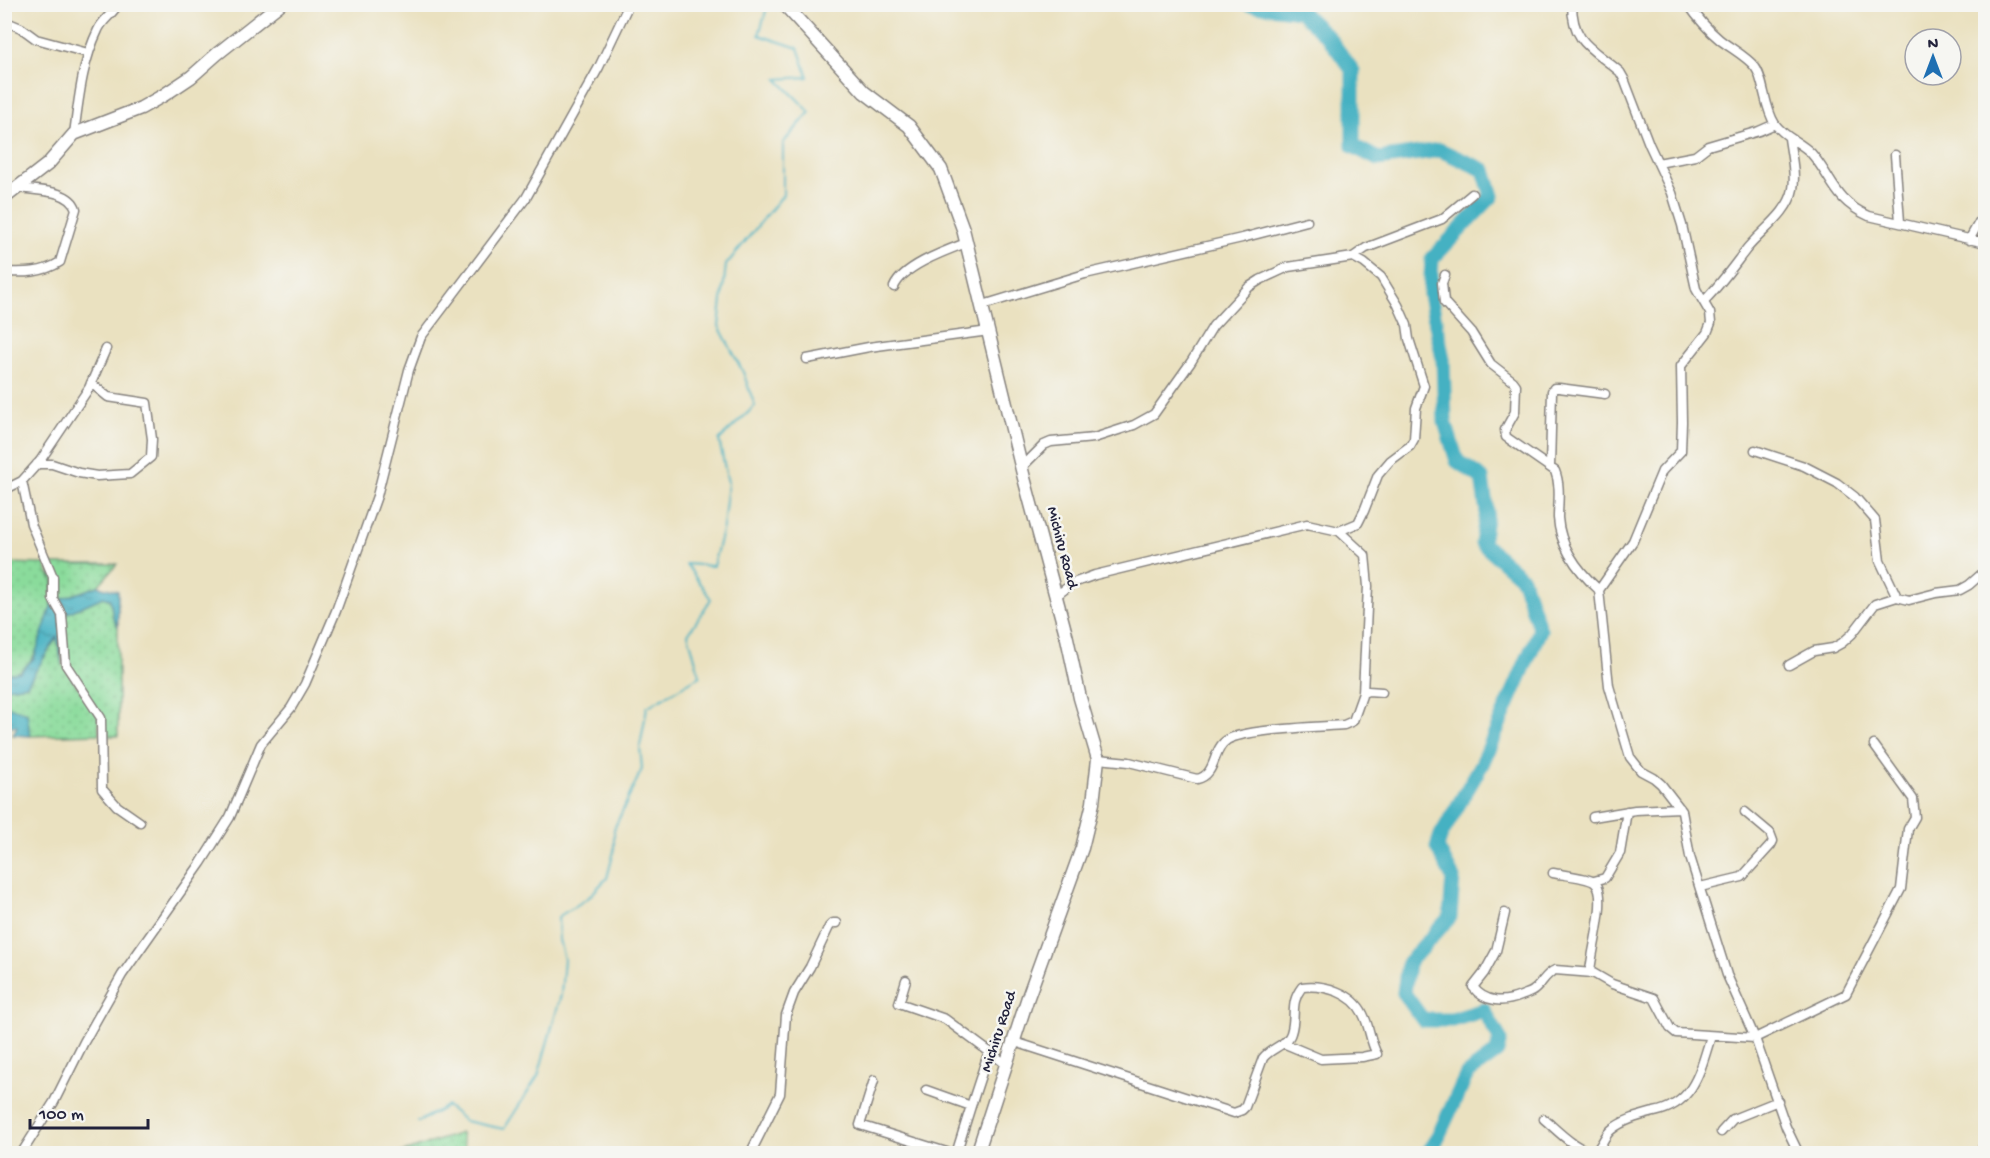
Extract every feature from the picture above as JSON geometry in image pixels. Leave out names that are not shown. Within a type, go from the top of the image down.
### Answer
[{"type":"highway","points":[[1983,1154],[1986,1149]]},
{"type":"street","points":[[75,134],[83,70],[88,53],[102,23],[118,4]]},
{"type":"street","points":[[4,198],[48,164],[75,134],[141,108],[164,95],[191,77],[280,4]]},
{"type":"street","points":[[21,1154],[54,1102],[84,1042],[122,975],[226,824],[261,744],[291,708],[305,684],[336,611],[377,496],[409,370],[421,337],[526,198],[599,67],[629,4]]},
{"type":"street","name":"Michiru Road","points":[[784,4],[864,92],[909,126],[936,160],[951,194],[989,331],[1080,698],[1098,759],[1094,803],[1082,848],[1028,997],[977,1154]]},
{"type":"street","points":[[1572,4],[1573,20],[1579,37],[1620,72],[1624,79],[1679,215],[1696,289],[1710,313],[1709,328],[1681,366],[1683,422],[1681,451],[1662,471],[1633,541],[1599,590]]},
{"type":"street","points":[[1688,4],[1717,37],[1755,67],[1760,76],[1766,104],[1775,124],[1789,138],[1809,152],[1830,184],[1852,207],[1869,216],[1986,243]]},
{"type":"street","points":[[4,21],[36,39],[88,53]]},
{"type":"street","points":[[1658,163],[1695,156],[1708,146],[1775,124]]},
{"type":"street","points":[[1704,301],[1728,275],[1746,249],[1777,218],[1789,199],[1793,190],[1794,178],[1789,138]]},
{"type":"street","points":[[1895,154],[1900,222]]},
{"type":"street","points":[[4,272],[35,271],[60,262],[76,209],[70,198],[19,188]]},
{"type":"street","points":[[1022,467],[1044,445],[1051,442],[1094,438],[1134,425],[1154,414],[1191,363],[1213,326],[1249,287],[1260,280],[1288,267],[1353,257],[1366,248],[1442,219],[1472,194]]},
{"type":"street","points":[[1970,240],[1986,210]]},
{"type":"street","points":[[982,305],[1085,274],[1242,238],[1307,220]]},
{"type":"street","points":[[894,287],[908,269],[966,243]]},
{"type":"street","points":[[1339,531],[1358,522],[1378,475],[1390,461],[1410,446],[1414,439],[1416,408],[1424,386],[1409,339],[1407,325],[1398,304],[1381,277],[1353,257]]},
{"type":"street","points":[[1445,275],[1442,283],[1444,302],[1471,332],[1491,364],[1516,385],[1515,412],[1504,430],[1506,437],[1550,467],[1557,476],[1558,518],[1563,542],[1582,572],[1599,590],[1610,693],[1630,757],[1641,771],[1661,784],[1682,811],[1690,857],[1712,934],[1726,975],[1755,1038],[1786,1127],[1799,1154]]},
{"type":"street","points":[[807,359],[869,347],[989,331]]},
{"type":"street","points":[[4,490],[22,481],[37,464],[91,383],[106,349]]},
{"type":"street","points":[[37,464],[52,464],[97,476],[130,474],[151,457],[152,439],[147,403],[108,397],[91,383]]},
{"type":"street","points":[[1550,467],[1552,391],[1554,388],[1605,394]]},
{"type":"street","points":[[1755,450],[1804,466],[1837,483],[1855,496],[1875,520],[1880,561],[1896,597]]},
{"type":"street","points":[[22,481],[34,534],[54,581],[53,599],[62,615],[66,665],[101,718],[102,789],[117,806],[140,822]]},
{"type":"street","points":[[1056,596],[1073,583],[1095,575],[1307,524],[1339,531],[1365,555],[1368,586],[1363,693],[1353,721],[1239,735],[1222,744],[1209,772],[1203,778],[1197,779],[1129,762],[1098,759]]},
{"type":"street","points":[[1789,665],[1814,651],[1842,644],[1875,604],[1896,597],[1909,600],[1960,590],[1986,570]]},
{"type":"street","points":[[1363,693],[1382,692]]},
{"type":"street","points":[[1505,913],[1496,951],[1484,973],[1474,983],[1475,990],[1495,1001],[1508,1001],[1534,990],[1551,971],[1590,973],[1612,984],[1654,998],[1670,1028],[1676,1033],[1755,1038],[1846,994],[1901,889],[1908,829],[1915,817],[1915,805],[1902,783],[1874,746]]},
{"type":"street","points":[[1593,817],[1627,811],[1680,808]]},
{"type":"street","points":[[1553,873],[1594,881],[1605,878],[1620,853],[1627,811]]},
{"type":"street","points":[[1700,887],[1742,877],[1773,841],[1770,833],[1745,812]]},
{"type":"street","points":[[1590,973],[1600,896],[1599,887],[1594,881]]},
{"type":"street","points":[[750,1154],[780,1094],[786,1015],[794,993],[810,967],[829,927],[837,923]]},
{"type":"street","points":[[906,980],[899,1003],[945,1019],[1007,1065]]},
{"type":"street","points":[[1015,1042],[1234,1113],[1245,1107],[1267,1052],[1283,1043],[1292,1032],[1296,994],[1302,987],[1317,986],[1347,996],[1363,1012],[1377,1054],[1362,1058],[1321,1059],[1283,1043]]},
{"type":"street","points":[[1544,1119],[1567,1139],[1589,1152],[1595,1152],[1607,1134],[1615,1127],[1640,1115],[1673,1107],[1681,1101],[1695,1080],[1711,1036]]},
{"type":"street","points":[[874,1080],[860,1125],[954,1154],[989,1051]]},
{"type":"street","points":[[926,1090],[971,1106]]},
{"type":"street","points":[[1720,1132],[1733,1119],[1778,1101]]},
{"type":"green space","points":[[5,563],[46,564],[52,579],[53,594],[45,630],[35,654],[20,671],[5,674]]},
{"type":"green space","points":[[50,564],[117,564],[98,586],[56,601]]},
{"type":"green space","points":[[103,597],[110,600],[113,617],[118,627],[118,736],[103,736],[102,716],[67,664],[63,615]]},
{"type":"green space","points":[[57,636],[62,664],[98,716],[99,734],[30,736],[27,713],[9,708],[5,711],[5,688],[27,685]]},
{"type":"green space","points":[[461,1133],[466,1153],[400,1153]]},
{"type":"water","points":[[98,586],[118,591],[118,627],[113,617],[110,599],[103,597],[63,615],[56,601]]},
{"type":"water","points":[[52,604],[60,612],[62,664],[57,637],[27,685],[5,688],[5,674],[20,672],[34,658]]},
{"type":"water","points":[[9,707],[27,713],[30,736],[13,735],[17,726],[5,726],[5,711]]},
{"type":"waterway","points":[[418,1122],[447,1106],[465,1121],[504,1129],[538,1076],[561,995],[564,959],[559,940],[558,917],[588,898],[607,878],[614,851],[614,829],[642,769],[640,747],[647,707],[700,676],[688,634],[711,599],[686,564],[713,566],[723,527],[728,483],[719,440],[755,406],[743,372],[719,326],[726,265],[783,195],[783,143],[810,112],[777,79],[808,77],[798,48],[759,35],[768,4]]},
{"type":"waterway","points":[[1248,4],[1300,11],[1328,37],[1353,71],[1353,146],[1378,159],[1440,150],[1484,170],[1492,196],[1432,259],[1430,295],[1443,359],[1445,422],[1457,461],[1482,478],[1487,512],[1482,543],[1522,578],[1540,630],[1482,764],[1441,835],[1437,847],[1453,878],[1450,917],[1408,963],[1404,993],[1423,1020],[1452,1020],[1484,1010],[1500,1039],[1497,1052],[1467,1074],[1435,1143],[1427,1154]]}]
